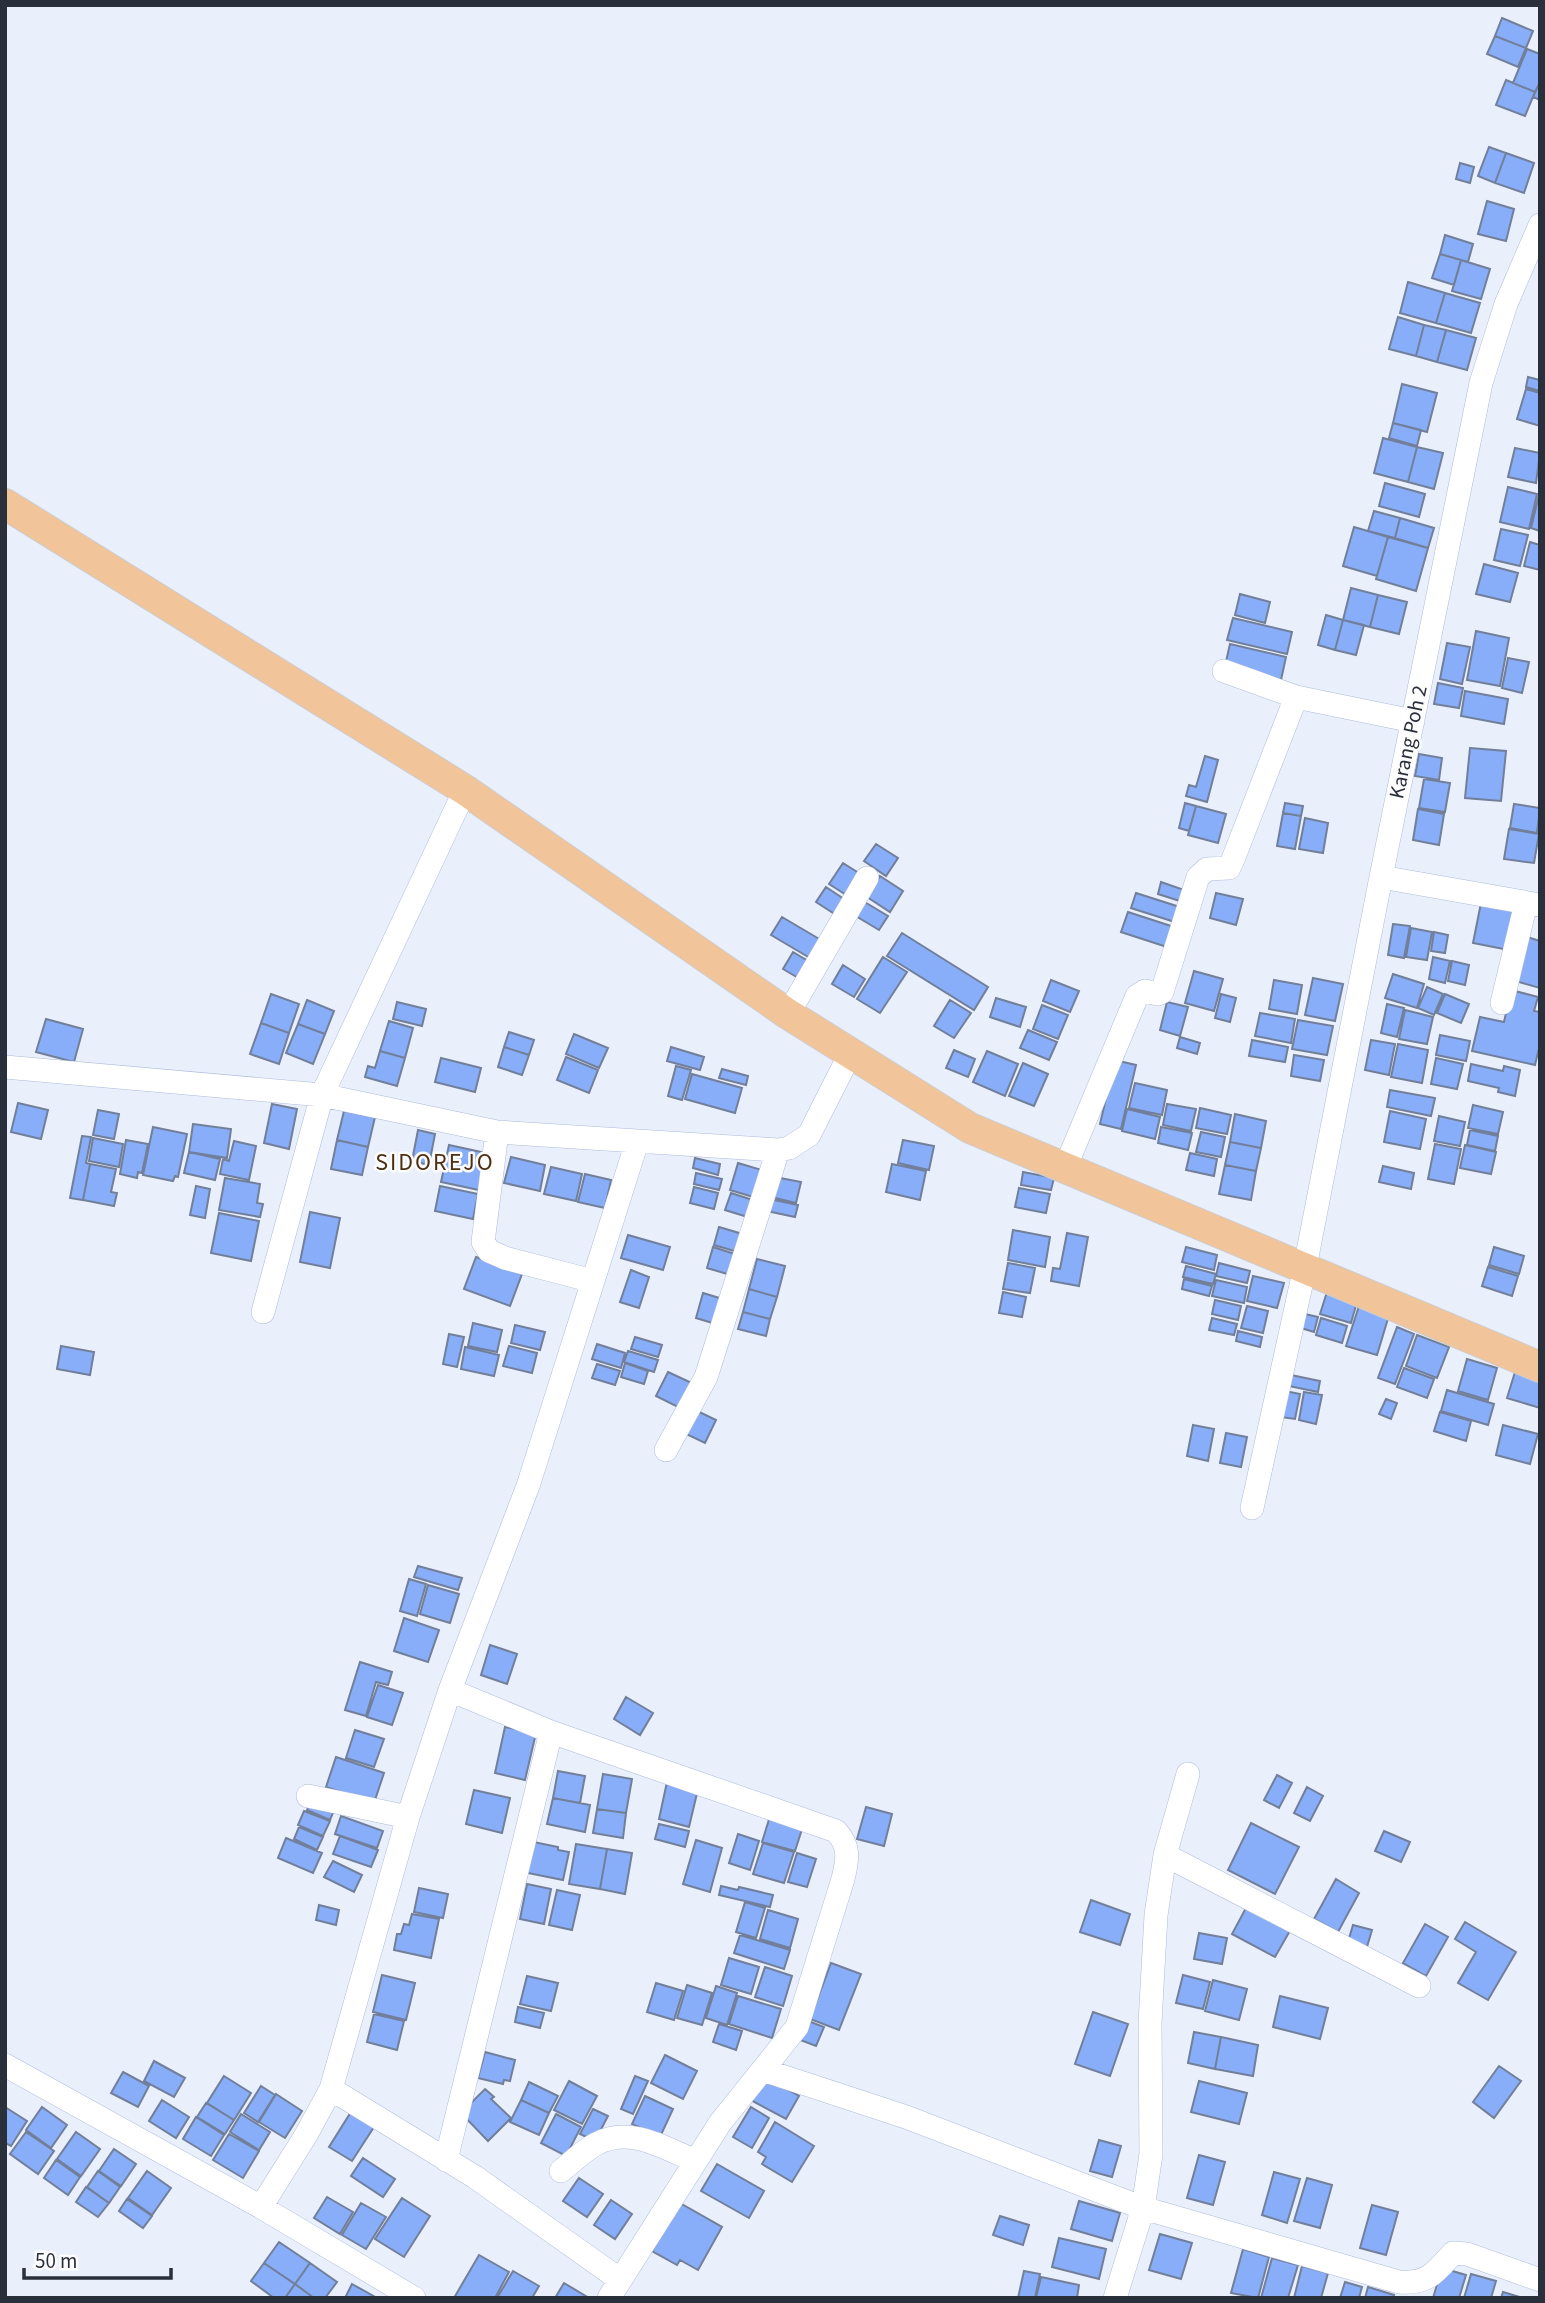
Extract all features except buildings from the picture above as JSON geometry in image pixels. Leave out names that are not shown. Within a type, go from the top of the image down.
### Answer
[{"type":"main road","points":[[5,504],[466,790],[788,1014],[970,1128],[1540,1367]]},
{"type":"street","name":"Karang Poh 2","points":[[1252,1508],[1305,1267],[1481,383],[1506,304],[1540,225]]},
{"type":"street","points":[[1224,671],[1296,697],[1413,721]]},
{"type":"street","points":[[1065,1168],[1137,996],[1145,991],[1158,994],[1162,992],[1198,877],[1207,869],[1224,869],[1233,862],[1296,697]]},
{"type":"street","points":[[263,1312],[322,1095],[466,790]]},
{"type":"street","points":[[1381,877],[1533,904],[1502,1003]]},
{"type":"street","points":[[788,1014],[867,878]]},
{"type":"street","points":[[5,1067],[322,1095],[497,1132],[778,1150],[789,1148],[808,1135],[851,1052]]},
{"type":"street","points":[[497,1132],[483,1242],[489,1251],[505,1258],[593,1282]]},
{"type":"street","points":[[261,2207],[331,2089],[408,1817],[450,1690],[528,1486],[637,1142]]},
{"type":"street","points":[[666,1450],[706,1377],[778,1150]]},
{"type":"street","points":[[331,2089],[475,2177],[614,2288],[727,2113],[797,2027],[843,1879],[848,1857],[845,1841],[836,1831],[551,1732],[450,1690]]},
{"type":"street","points":[[446,2160],[551,1732]]},
{"type":"street","points":[[1115,2298],[1143,2208],[1151,2154],[1150,2024],[1155,1928],[1165,1855],[1188,1774]]},
{"type":"street","points":[[308,1796],[408,1817]]},
{"type":"street","points":[[1165,1855],[1419,1986]]},
{"type":"street","points":[[5,2065],[261,2207],[414,2298]]},
{"type":"street","points":[[762,2070],[906,2117],[1143,2208],[1399,2282],[1416,2283],[1430,2277],[1453,2253],[1467,2254],[1540,2280]]},
{"type":"street","points":[[561,2171],[595,2144],[616,2137],[640,2137],[695,2161]]},
{"type":"district","name":"SIDOREJO","points":[[435,1162]]}]
